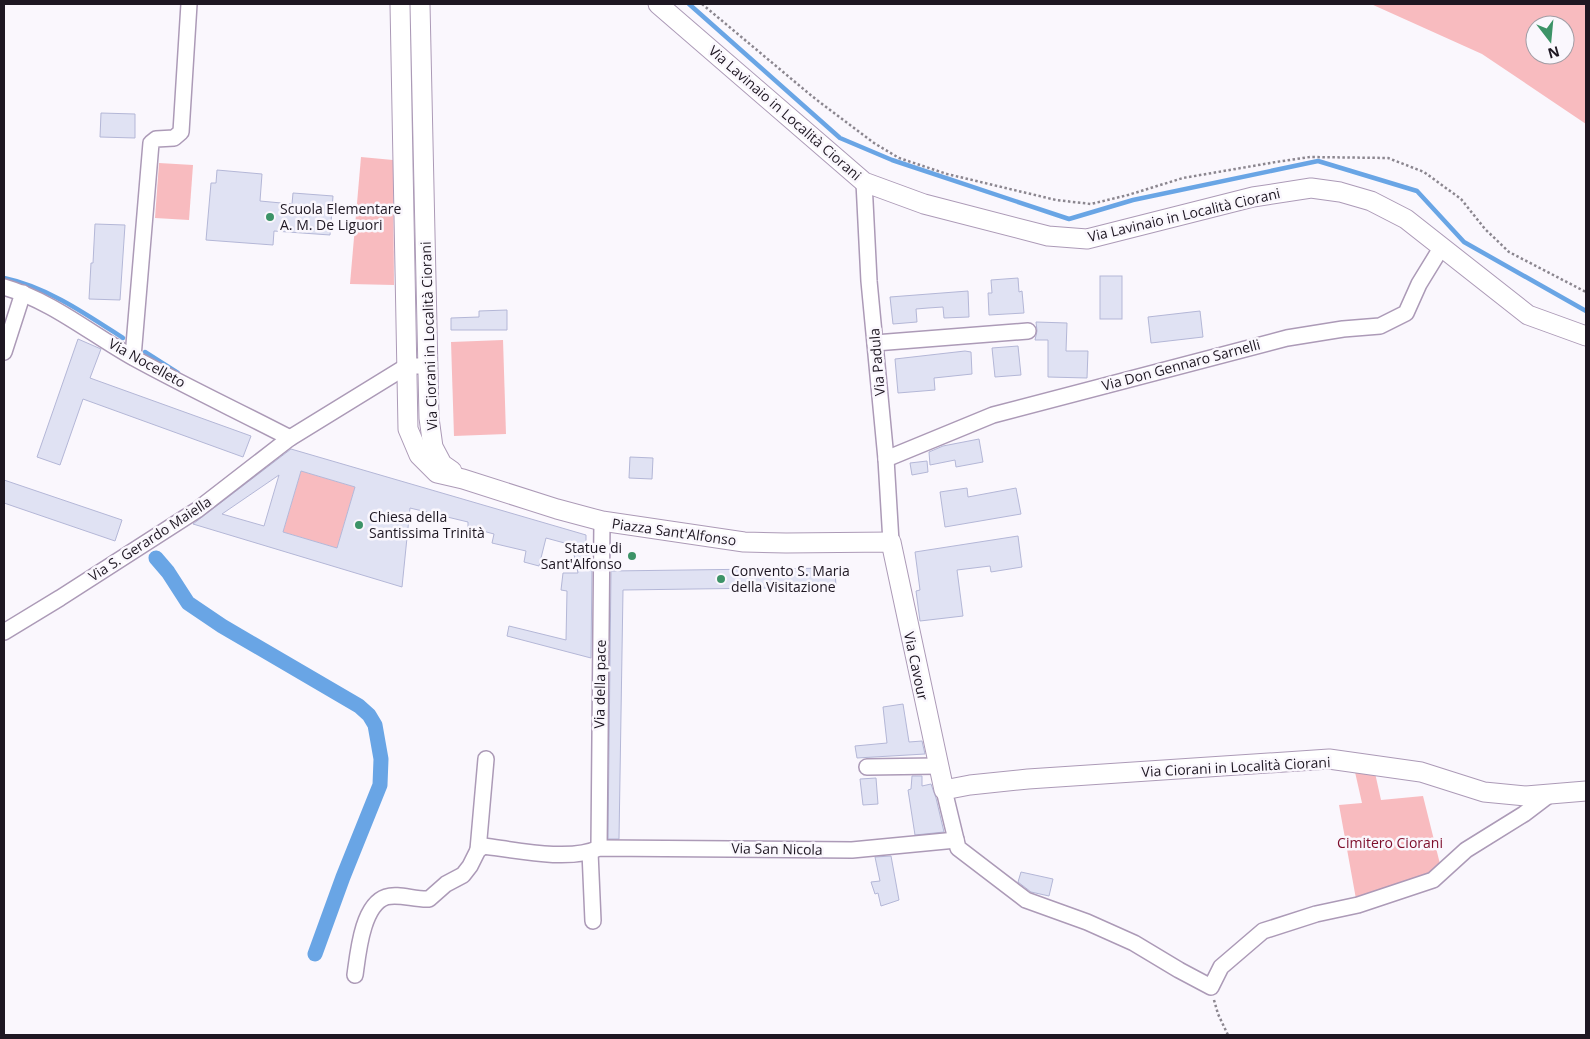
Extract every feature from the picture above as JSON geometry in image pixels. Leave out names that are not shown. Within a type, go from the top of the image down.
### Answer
[{"type":"street","points":[[133,357],[152,143],[156,139],[174,138],[181,132],[189,4]]},
{"type":"street","name":"Via Ciorani in Località Ciorani","points":[[400,4],[408,429],[419,454],[437,473],[463,479]]},
{"type":"street","name":"Via Ciorani in Località Ciorani","points":[[420,4],[429,418],[433,447],[442,464],[463,479]]},
{"type":"street","name":"Via Lavinaio in Località Ciorani","points":[[658,4],[864,182],[924,204],[1048,236],[1087,239],[1253,197],[1311,188],[1340,192],[1371,201],[1406,219],[1528,315],[1586,336]]},
{"type":"street","name":"Via Padula","points":[[864,182],[875,344],[886,459],[890,542]]},
{"type":"street","name":"Via Don Gennaro Sarnelli","points":[[886,459],[993,414],[1287,338],[1343,329],[1380,326],[1406,313],[1419,284],[1438,253],[1439,244]]},
{"type":"street","name":"Via Nocelleto","points":[[4,288],[23,293],[48,305],[133,357],[290,438]]},
{"type":"street","points":[[4,352],[23,293]]},
{"type":"street","points":[[875,344],[1028,331]]},
{"type":"street","points":[[406,366],[428,366]]},
{"type":"street","name":"Via S. Gerardo Maiella","points":[[4,632],[197,510],[290,438],[406,366]]},
{"type":"street","name":"Piazza Sant'Alfonso","points":[[463,479],[557,509],[602,521],[744,542],[786,544],[890,542]]},
{"type":"street","name":"Via della pace","points":[[593,921],[602,521]]},
{"type":"street","name":"Via Cavour","points":[[890,542],[937,766],[944,790]]},
{"type":"street","points":[[355,975],[359,943],[368,915],[375,903],[385,897],[393,896],[429,898],[446,884],[463,875],[470,866],[478,850],[486,759]]},
{"type":"street","name":"Via Ciorani in Località Ciorani","points":[[944,790],[970,785],[1028,779],[1329,759],[1420,772],[1484,792],[1526,796],[1586,791]]},
{"type":"street","points":[[867,767],[937,766]]},
{"type":"street","points":[[944,790],[958,848],[1026,900],[1087,922],[1134,943],[1179,970],[1211,986],[1221,967],[1263,931],[1316,914],[1358,905],[1434,880],[1466,850],[1524,814],[1549,794]]},
{"type":"street","name":"Via San Nicola","points":[[478,850],[484,846],[550,854],[594,850],[852,850],[956,840]]},
{"type":"path","points":[[702,4],[813,97],[874,143],[900,158],[947,174],[1056,200],[1091,204],[1183,178],[1276,162],[1310,157],[1388,158],[1424,172],[1461,199],[1485,229],[1510,252],[1586,292]]},
{"type":"path","points":[[1211,986],[1218,1014],[1228,1035]]},
{"type":"green space","points":[[1371,4],[1586,4],[1586,124],[1482,54]]},
{"type":"green space","points":[[361,157],[393,160],[394,285],[350,284]]},
{"type":"green space","points":[[159,163],[193,165],[189,220],[155,218]]},
{"type":"green space","points":[[503,340],[506,434],[454,436],[451,342]]},
{"type":"green space","points":[[301,471],[355,487],[337,548],[283,532]]},
{"type":"green space","name":"Cimitero Ciorani","points":[[1355,772],[1375,773],[1381,800],[1423,796],[1442,872],[1356,899],[1339,805],[1362,803]]},
{"type":"building","points":[[101,113],[135,114],[135,138],[100,137]]},
{"type":"building","name":"Scuola Elementare A. M. De Liguori","points":[[217,170],[262,174],[260,201],[292,204],[293,193],[333,196],[330,235],[274,231],[273,245],[206,240],[211,183],[216,183]]},
{"type":"building","points":[[95,224],[125,225],[120,300],[89,299]]},
{"type":"building","points":[[1100,276],[1122,276],[1122,319],[1100,319]]},
{"type":"building","points":[[1018,278],[1019,292],[1022,291],[1024,313],[989,315],[988,293],[992,293],[991,280]]},
{"type":"building","points":[[968,291],[969,317],[944,318],[943,307],[916,309],[917,322],[893,324],[890,297]]},
{"type":"building","points":[[507,310],[507,330],[451,330],[451,318],[479,317],[479,311]]},
{"type":"building","points":[[1200,311],[1203,337],[1151,343],[1148,317]]},
{"type":"building","points":[[1036,322],[1067,323],[1066,351],[1088,351],[1087,378],[1048,377],[1048,340],[1035,340]]},
{"type":"building","points":[[78,339],[101,349],[90,378],[251,436],[243,457],[83,399],[60,465],[37,457]]},
{"type":"building","points":[[1018,346],[1021,375],[995,377],[992,348]]},
{"type":"building","points":[[965,351],[971,352],[972,374],[934,378],[935,390],[898,393],[895,359]]},
{"type":"building","points":[[979,439],[983,462],[956,467],[955,460],[930,465],[929,452],[943,446]]},
{"type":"building","points":[[291,449],[586,535],[586,545],[592,567],[591,658],[507,636],[509,626],[566,640],[567,591],[561,590],[563,573],[578,573],[572,545],[546,538],[539,566],[524,562],[526,551],[492,543],[494,534],[468,527],[468,522],[410,508],[402,587],[193,524]],"holes":[[[301,471],[355,487],[337,548],[283,532]],[[279,475],[264,526],[222,514]]]},
{"type":"building","points":[[630,457],[653,458],[652,479],[629,478]]},
{"type":"building","points":[[927,461],[928,472],[912,475],[910,463]]},
{"type":"building","points":[[4,480],[122,520],[115,541],[4,503]]},
{"type":"building","points":[[967,488],[968,497],[1016,488],[1021,514],[945,527],[940,492]]},
{"type":"building","points":[[1018,536],[1022,567],[991,572],[990,566],[957,570],[963,616],[920,621],[916,591],[920,590],[915,552]]},
{"type":"building","name":"Convento S. Maria della Visitazione","points":[[835,568],[836,587],[623,590],[619,839],[608,839],[611,571]]},
{"type":"building","points":[[903,704],[909,742],[922,741],[925,754],[857,758],[855,746],[887,743],[883,707]]},
{"type":"building","points":[[912,776],[922,776],[922,786],[931,784],[944,832],[915,835],[908,790],[911,789]]},
{"type":"building","points":[[876,778],[878,804],[863,805],[860,779]]},
{"type":"building","points":[[891,856],[899,900],[881,906],[878,893],[875,894],[871,882],[880,881],[875,857]]},
{"type":"building","points":[[1021,872],[1053,879],[1049,896],[1031,892],[1018,882]]},
{"type":"waterway","points":[[689,4],[840,138],[892,160],[1069,219],[1133,200],[1318,161],[1417,191],[1464,242],[1586,311]]},
{"type":"waterway","points":[[4,278],[36,288],[66,302],[123,338]]},
{"type":"waterway","points":[[145,352],[178,373]]},
{"type":"waterway","points":[[156,558],[168,572],[188,603],[222,626],[359,706],[369,715],[375,725],[381,759],[380,785],[343,877],[315,954]]},
{"type":"place","name":"Scuola Elementare A. M. De Liguori","points":[[270,217]]},
{"type":"place","name":"Chiesa della Santissima Trinità","points":[[359,525]]},
{"type":"place","name":"Statue di Sant'Alfonso","points":[[632,556]]},
{"type":"place","name":"Convento S. Maria della Visitazione","points":[[721,579]]}]
